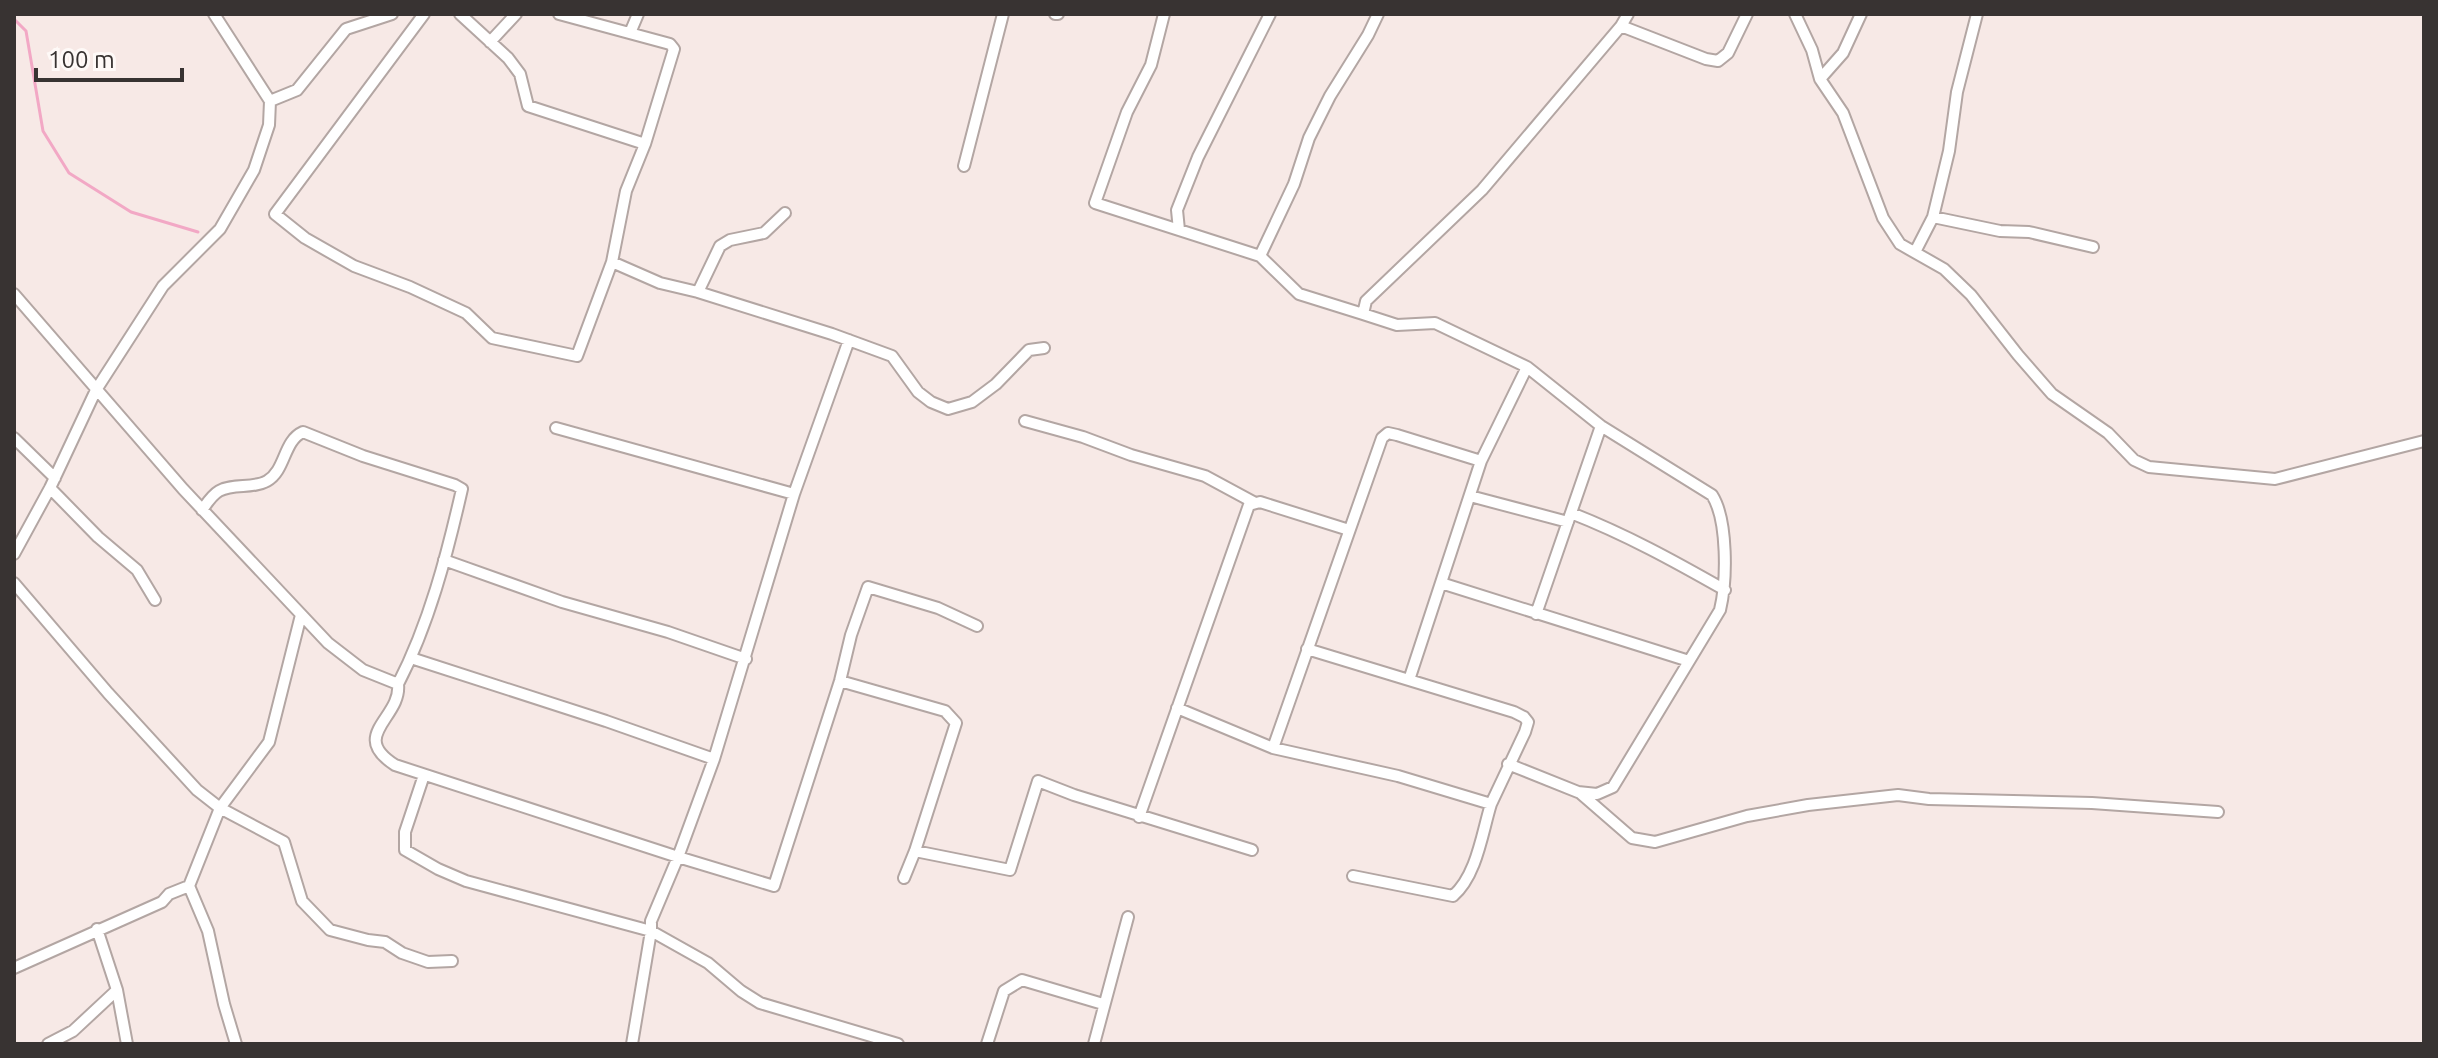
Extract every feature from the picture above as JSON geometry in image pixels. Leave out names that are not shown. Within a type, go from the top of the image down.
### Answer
[{"type":"street","points":[[14,554],[55,478],[96,390],[163,286],[220,229],[254,170],[269,125],[270,101],[214,14]]},
{"type":"street","points":[[270,101],[297,90],[346,29],[392,14]]},
{"type":"street","points":[[424,14],[275,214],[305,238],[354,266],[466,313],[492,338],[577,356],[612,262],[626,191],[645,144],[674,49],[670,44],[559,14]]},
{"type":"street","points":[[460,14],[508,58],[520,74],[528,106],[645,144]]},
{"type":"street","points":[[490,42],[516,14]]},
{"type":"street","points":[[630,33],[638,14]]},
{"type":"street","points":[[964,166],[1003,14]]},
{"type":"street","points":[[1164,14],[1151,65],[1127,112],[1095,203],[1260,256],[1299,294],[1397,325],[1435,323],[1527,367],[1601,426],[1712,495],[1718,503],[1725,590],[1720,610],[1613,787],[1597,794],[1578,792],[1508,764]]},
{"type":"street","points":[[1179,230],[1177,210],[1198,157],[1228,103],[1270,14]]},
{"type":"street","points":[[1260,256],[1294,184],[1309,138],[1378,14]]},
{"type":"street","points":[[1363,314],[1366,301],[1482,190],[1628,14]]},
{"type":"street","points":[[1621,26],[1718,61],[1728,53],[1747,14]]},
{"type":"street","points":[[1795,14],[1812,50],[1820,79],[1843,113],[1883,218],[1900,244],[1944,269],[1971,295],[2052,394],[2108,433],[2134,460],[2149,467],[2275,479],[2424,441]]},
{"type":"street","points":[[1820,79],[1843,53],[1861,14]]},
{"type":"street","points":[[1915,252],[1933,217],[1949,151],[1957,92],[1977,14]]},
{"type":"street","points":[[698,292],[720,246],[730,240],[764,233],[785,213]]},
{"type":"street","points":[[1933,217],[2000,231],[2029,232],[2093,247]]},
{"type":"street","points":[[612,262],[660,283],[698,292],[892,356],[918,392],[948,409],[972,402],[996,384],[1029,350],[1044,348]]},
{"type":"street","points":[[14,294],[202,510],[328,643],[363,670],[398,684]]},
{"type":"street","points":[[632,1044],[651,921],[714,759],[794,494],[849,340]]},
{"type":"street","points":[[1409,680],[1481,461],[1527,367]]},
{"type":"street","points":[[1025,421],[1205,476],[1255,503]]},
{"type":"street","points":[[1536,614],[1601,426]]},
{"type":"street","points":[[556,428],[794,494]]},
{"type":"street","points":[[202,510],[222,489],[268,481],[277,471],[294,436],[303,432],[462,489],[444,560],[411,658],[398,684],[397,699],[376,737],[376,748],[383,758],[424,775],[774,886],[868,587],[938,608],[977,626]]},
{"type":"street","points":[[1273,748],[1382,438],[1388,433],[1481,461]]},
{"type":"street","points":[[14,438],[55,478]]},
{"type":"street","points":[[50,488],[98,537],[137,570],[155,600]]},
{"type":"street","points":[[1470,496],[1612,528],[1725,590]]},
{"type":"street","points":[[1139,816],[1247,508],[1260,502],[1349,530]]},
{"type":"street","points":[[444,560],[562,602],[668,632],[746,659]]},
{"type":"street","points":[[14,583],[108,693],[197,790],[220,808],[284,842],[302,901],[330,930],[385,942],[402,953],[428,962],[452,961]]},
{"type":"street","points":[[1441,583],[1689,661]]},
{"type":"street","points":[[236,1044],[208,931],[189,886],[220,808],[269,742],[301,615]]},
{"type":"street","points":[[1307,649],[1524,717],[1528,722],[1491,804],[1463,887],[1453,896],[1353,876]]},
{"type":"street","points":[[411,658],[714,759]]},
{"type":"street","points":[[840,681],[945,711],[956,723],[904,878]]},
{"type":"street","points":[[1177,708],[1273,748],[1398,776],[1491,804]]},
{"type":"street","points":[[424,775],[405,832],[405,850],[438,869],[466,881],[651,931],[708,963],[760,1003],[879,1041],[898,1044]]},
{"type":"street","points":[[915,851],[1010,870],[1038,781],[1252,850]]},
{"type":"street","points":[[1578,792],[1632,838],[1655,842],[1762,813],[1898,795],[2218,812]]},
{"type":"street","points":[[14,968],[162,902],[169,894],[189,886]]},
{"type":"street","points":[[1094,1044],[1128,917]]},
{"type":"street","points":[[97,929],[117,990],[127,1044]]},
{"type":"street","points":[[987,1044],[1004,991],[1022,980],[1103,1004]]},
{"type":"street","points":[[48,1044],[73,1031],[117,990]]},
{"type":"waterway","points":[[14,19],[26,31],[43,131],[69,173],[131,212],[198,232]]}]
